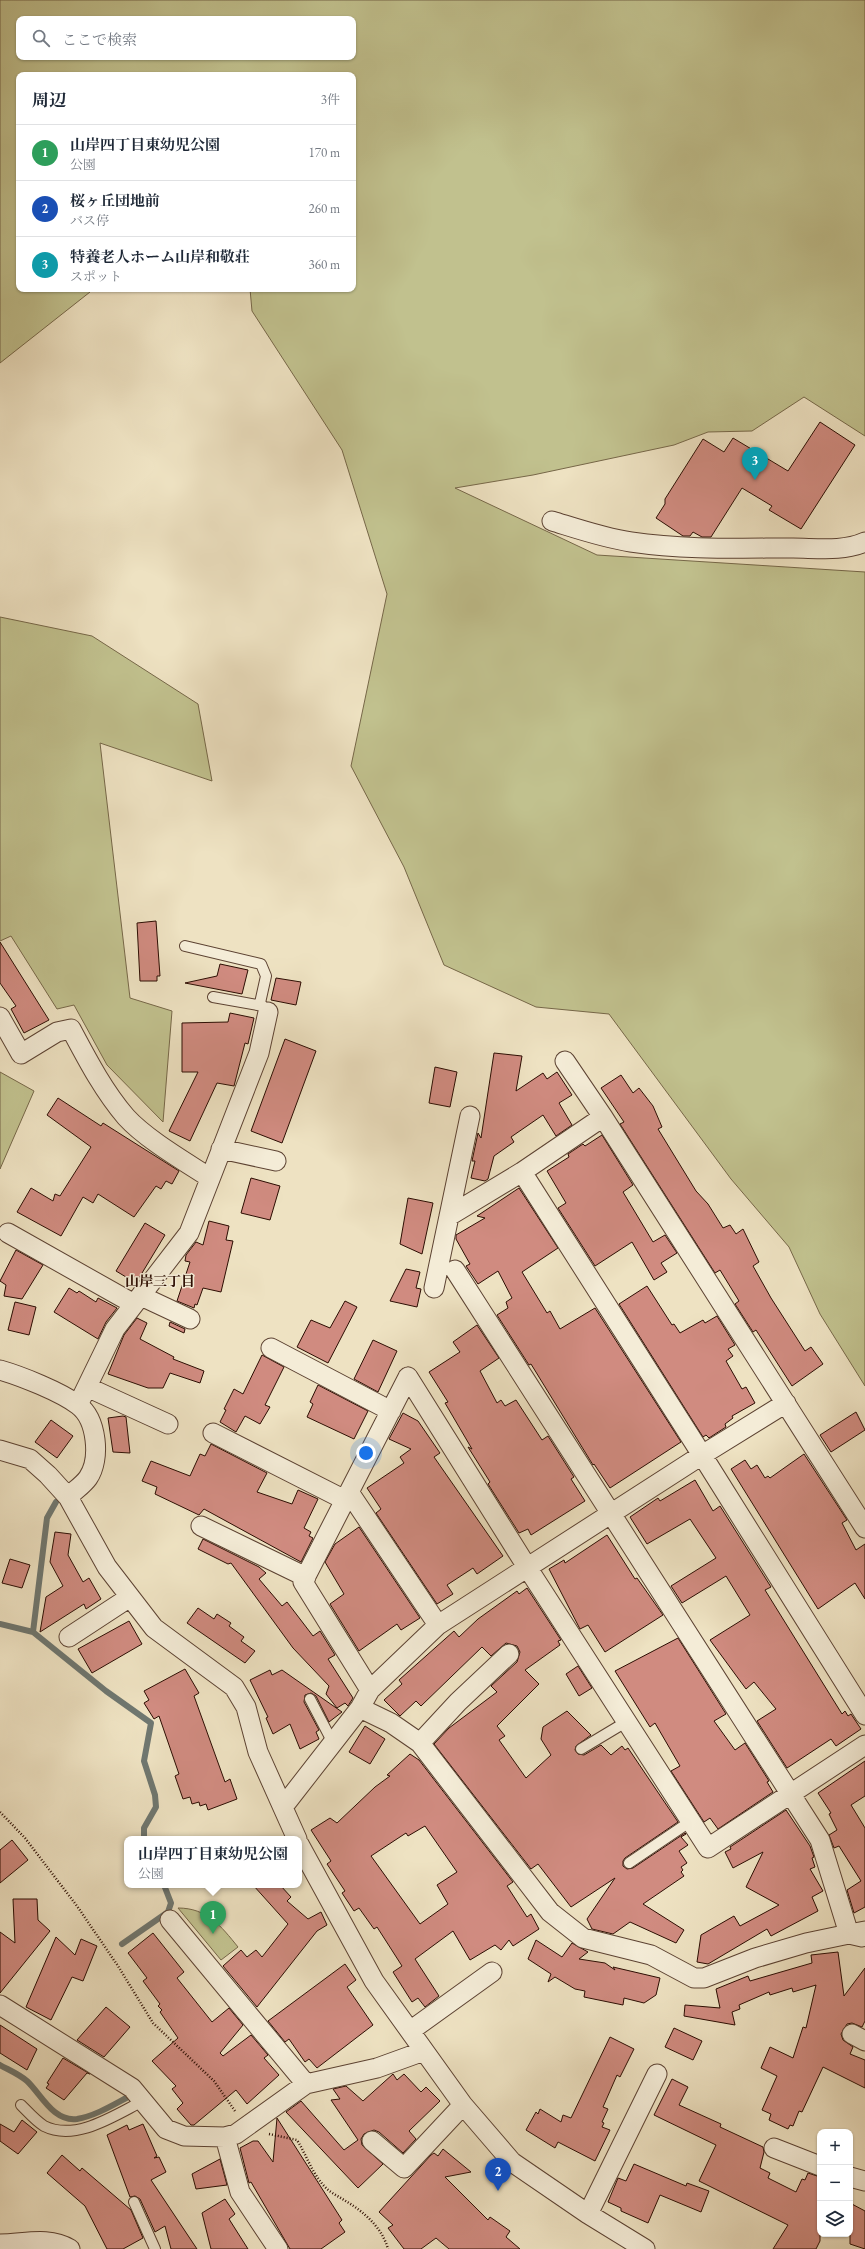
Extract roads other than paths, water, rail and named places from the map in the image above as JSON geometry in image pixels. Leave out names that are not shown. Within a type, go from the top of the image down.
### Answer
[{"type":"street","points":[[552,521],[596,535],[632,542],[710,549],[821,549],[848,547],[865,542]]},
{"type":"street","points":[[78,1405],[115,1329],[189,1233],[221,1149],[240,1106],[259,1053],[265,1009]]},
{"type":"street","points":[[0,1017],[21,1054],[57,1032],[71,1029],[94,1073],[127,1118],[155,1141],[210,1178]]},
{"type":"street","points":[[565,1061],[603,1116],[865,1528]]},
{"type":"street","points":[[434,1288],[470,1116]]},
{"type":"street","points":[[449,1216],[522,1172],[603,1116]]},
{"type":"street","points":[[221,1149],[276,1161]]},
{"type":"street","points":[[522,1172],[865,1715]]},
{"type":"street","points":[[8,1233],[137,1300],[190,1319]]},
{"type":"street","points":[[360,1708],[390,1723],[420,1743],[550,1912],[582,1938],[651,1955],[694,1978],[704,1978],[755,1958],[799,1945],[860,1934],[820,1840],[455,1270]]},
{"type":"street","points":[[271,1348],[391,1411]]},
{"type":"street","points":[[0,1370],[28,1380],[78,1405],[89,1417],[93,1430],[95,1451],[94,1466],[88,1478],[68,1497]]},
{"type":"street","points":[[370,1690],[303,1582],[408,1376],[527,1567],[708,1848],[865,1745]]},
{"type":"street","points":[[87,1387],[168,1424]]},
{"type":"street","points":[[283,1807],[360,1708],[370,1690],[438,1625],[702,1455],[786,1404]]},
{"type":"street","points":[[213,1433],[347,1496],[438,1625]]},
{"type":"street","points":[[0,1450],[30,1460],[68,1497],[107,1567],[154,1628],[234,1687],[246,1707],[258,1752],[295,1836]]},
{"type":"street","points":[[201,1526],[306,1577]]},
{"type":"street","points":[[70,1637],[130,1597]]},
{"type":"street","points":[[420,1743],[458,1702],[509,1654]]},
{"type":"street","points":[[302,1849],[374,1981],[463,2105],[512,2162],[588,2214],[645,2249]]},
{"type":"street","points":[[170,1920],[306,2084]]},
{"type":"street","points":[[410,2031],[492,1972]]},
{"type":"street","points":[[0,2005],[132,2088],[166,2129],[184,2136],[225,2137],[236,2134],[306,2084],[377,2068],[424,2051]]},
{"type":"street","points":[[588,2214],[657,2074]]},
{"type":"street","points":[[372,2141],[404,2168],[463,2105]]},
{"type":"street","points":[[225,2137],[240,2192],[278,2249]]},
{"type":"street","points":[[774,2148],[817,2165]]},
{"type":"street","points":[[853,2178],[865,2181]]},
{"type":"street","points":[[0,2244],[39,2241],[60,2243],[70,2249]]},
{"type":"lane","points":[[185,946],[261,964],[266,976],[260,1003],[265,1009]]},
{"type":"lane","points":[[213,997],[265,1009]]},
{"type":"lane","points":[[310,1699],[333,1743]]},
{"type":"lane","points":[[581,1749],[626,1722]]},
{"type":"lane","points":[[629,1863],[691,1821]]},
{"type":"lane","points":[[21,2105],[43,2126],[67,2132],[106,2120],[143,2101]]},
{"type":"lane","points":[[134,2202],[155,2249]]},
{"type":"waterway","points":[[33,1632],[47,1518],[56,1502]]},
{"type":"waterway","points":[[0,1624],[33,1632],[106,1691],[151,1723],[144,1761],[155,1795],[156,1807],[144,1828],[144,1836]]},
{"type":"waterway","points":[[122,1944],[168,1912],[171,1903],[165,1888]]},
{"type":"waterway","points":[[0,2065],[27,2081],[54,2112],[69,2119],[84,2118],[104,2110],[128,2097]]},
{"type":"place","name":"特養老人ホーム山岸和敬荘","points":[[755,480]]},
{"type":"place","name":"山岸四丁目東幼児公園","points":[[213,1934]]},
{"type":"place","name":"桜ヶ丘団地前","points":[[498,2191]]},
{"type":"district","name":"山岸三丁目","points":[[160,1281]]}]
